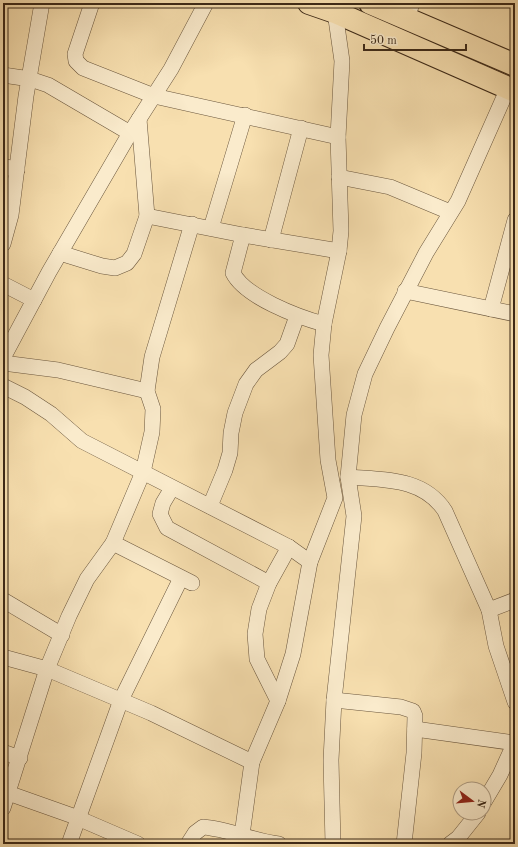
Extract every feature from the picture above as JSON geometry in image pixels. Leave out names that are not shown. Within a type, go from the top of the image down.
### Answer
[{"type":"main road","points":[[309,3],[335,12],[512,90]]},
{"type":"main road","points":[[370,3],[409,11],[515,65]]},
{"type":"street","points":[[3,244],[11,215],[10,168],[30,79],[42,3]]},
{"type":"street","points":[[92,3],[75,54],[76,61],[83,68],[154,96],[245,115],[338,137]]},
{"type":"street","points":[[3,358],[60,253],[130,133],[172,69],[206,3]]},
{"type":"street","points":[[242,835],[252,762],[278,701],[293,654],[310,562],[335,498],[328,460],[321,355],[324,324],[339,251],[341,231],[338,137],[342,61],[335,12]]},
{"type":"street","points":[[3,75],[30,79],[48,86],[130,133]]},
{"type":"street","points":[[333,844],[331,760],[334,700],[353,524],[352,498],[348,477],[354,415],[365,374],[405,291],[458,200],[512,90]]},
{"type":"street","points":[[211,228],[245,115]]},
{"type":"street","points":[[60,253],[102,266],[115,268],[127,263],[134,254],[146,216],[139,119]]},
{"type":"street","points":[[271,240],[301,128]]},
{"type":"street","points":[[339,177],[390,187],[450,212]]},
{"type":"street","points":[[146,216],[243,235],[339,251]]},
{"type":"street","points":[[491,309],[515,220]]},
{"type":"street","points":[[3,808],[47,669],[69,616],[87,579],[113,543],[143,472],[152,432],[153,409],[147,391],[152,357],[192,224]]},
{"type":"street","points":[[243,235],[233,273],[237,282],[246,290],[297,316],[324,324]]},
{"type":"street","points":[[3,284],[34,300]]},
{"type":"street","points":[[405,291],[515,314]]},
{"type":"street","points":[[210,506],[225,470],[230,453],[231,433],[235,413],[246,384],[256,370],[280,352],[287,344],[297,316]]},
{"type":"street","points":[[3,363],[58,370],[147,391]]},
{"type":"street","points":[[3,386],[26,397],[51,414],[82,441],[289,547],[310,562]]},
{"type":"street","points":[[348,477],[400,482],[422,488],[437,499],[445,511],[489,610],[496,646],[515,702]]},
{"type":"street","points":[[172,488],[163,503],[160,514],[167,528],[269,583]]},
{"type":"street","points":[[335,498],[352,498]]},
{"type":"street","points":[[68,844],[121,700],[186,581],[113,543]]},
{"type":"street","points":[[278,701],[257,659],[255,634],[259,609],[269,583],[289,547]]},
{"type":"street","points":[[3,600],[62,635]]},
{"type":"street","points":[[489,610],[515,600]]},
{"type":"street","points":[[3,657],[47,669],[121,700],[252,762]]},
{"type":"street","points":[[334,700],[409,709],[414,712],[414,753],[404,844]]},
{"type":"street","points":[[415,729],[515,743],[492,788]]},
{"type":"street","points":[[3,752],[20,758]]},
{"type":"street","points":[[8,793],[77,818],[138,844]]},
{"type":"street","points":[[450,844],[458,838],[472,821]]},
{"type":"street","points":[[188,844],[195,833],[203,827],[214,828],[242,835],[264,843],[279,844]]}]
